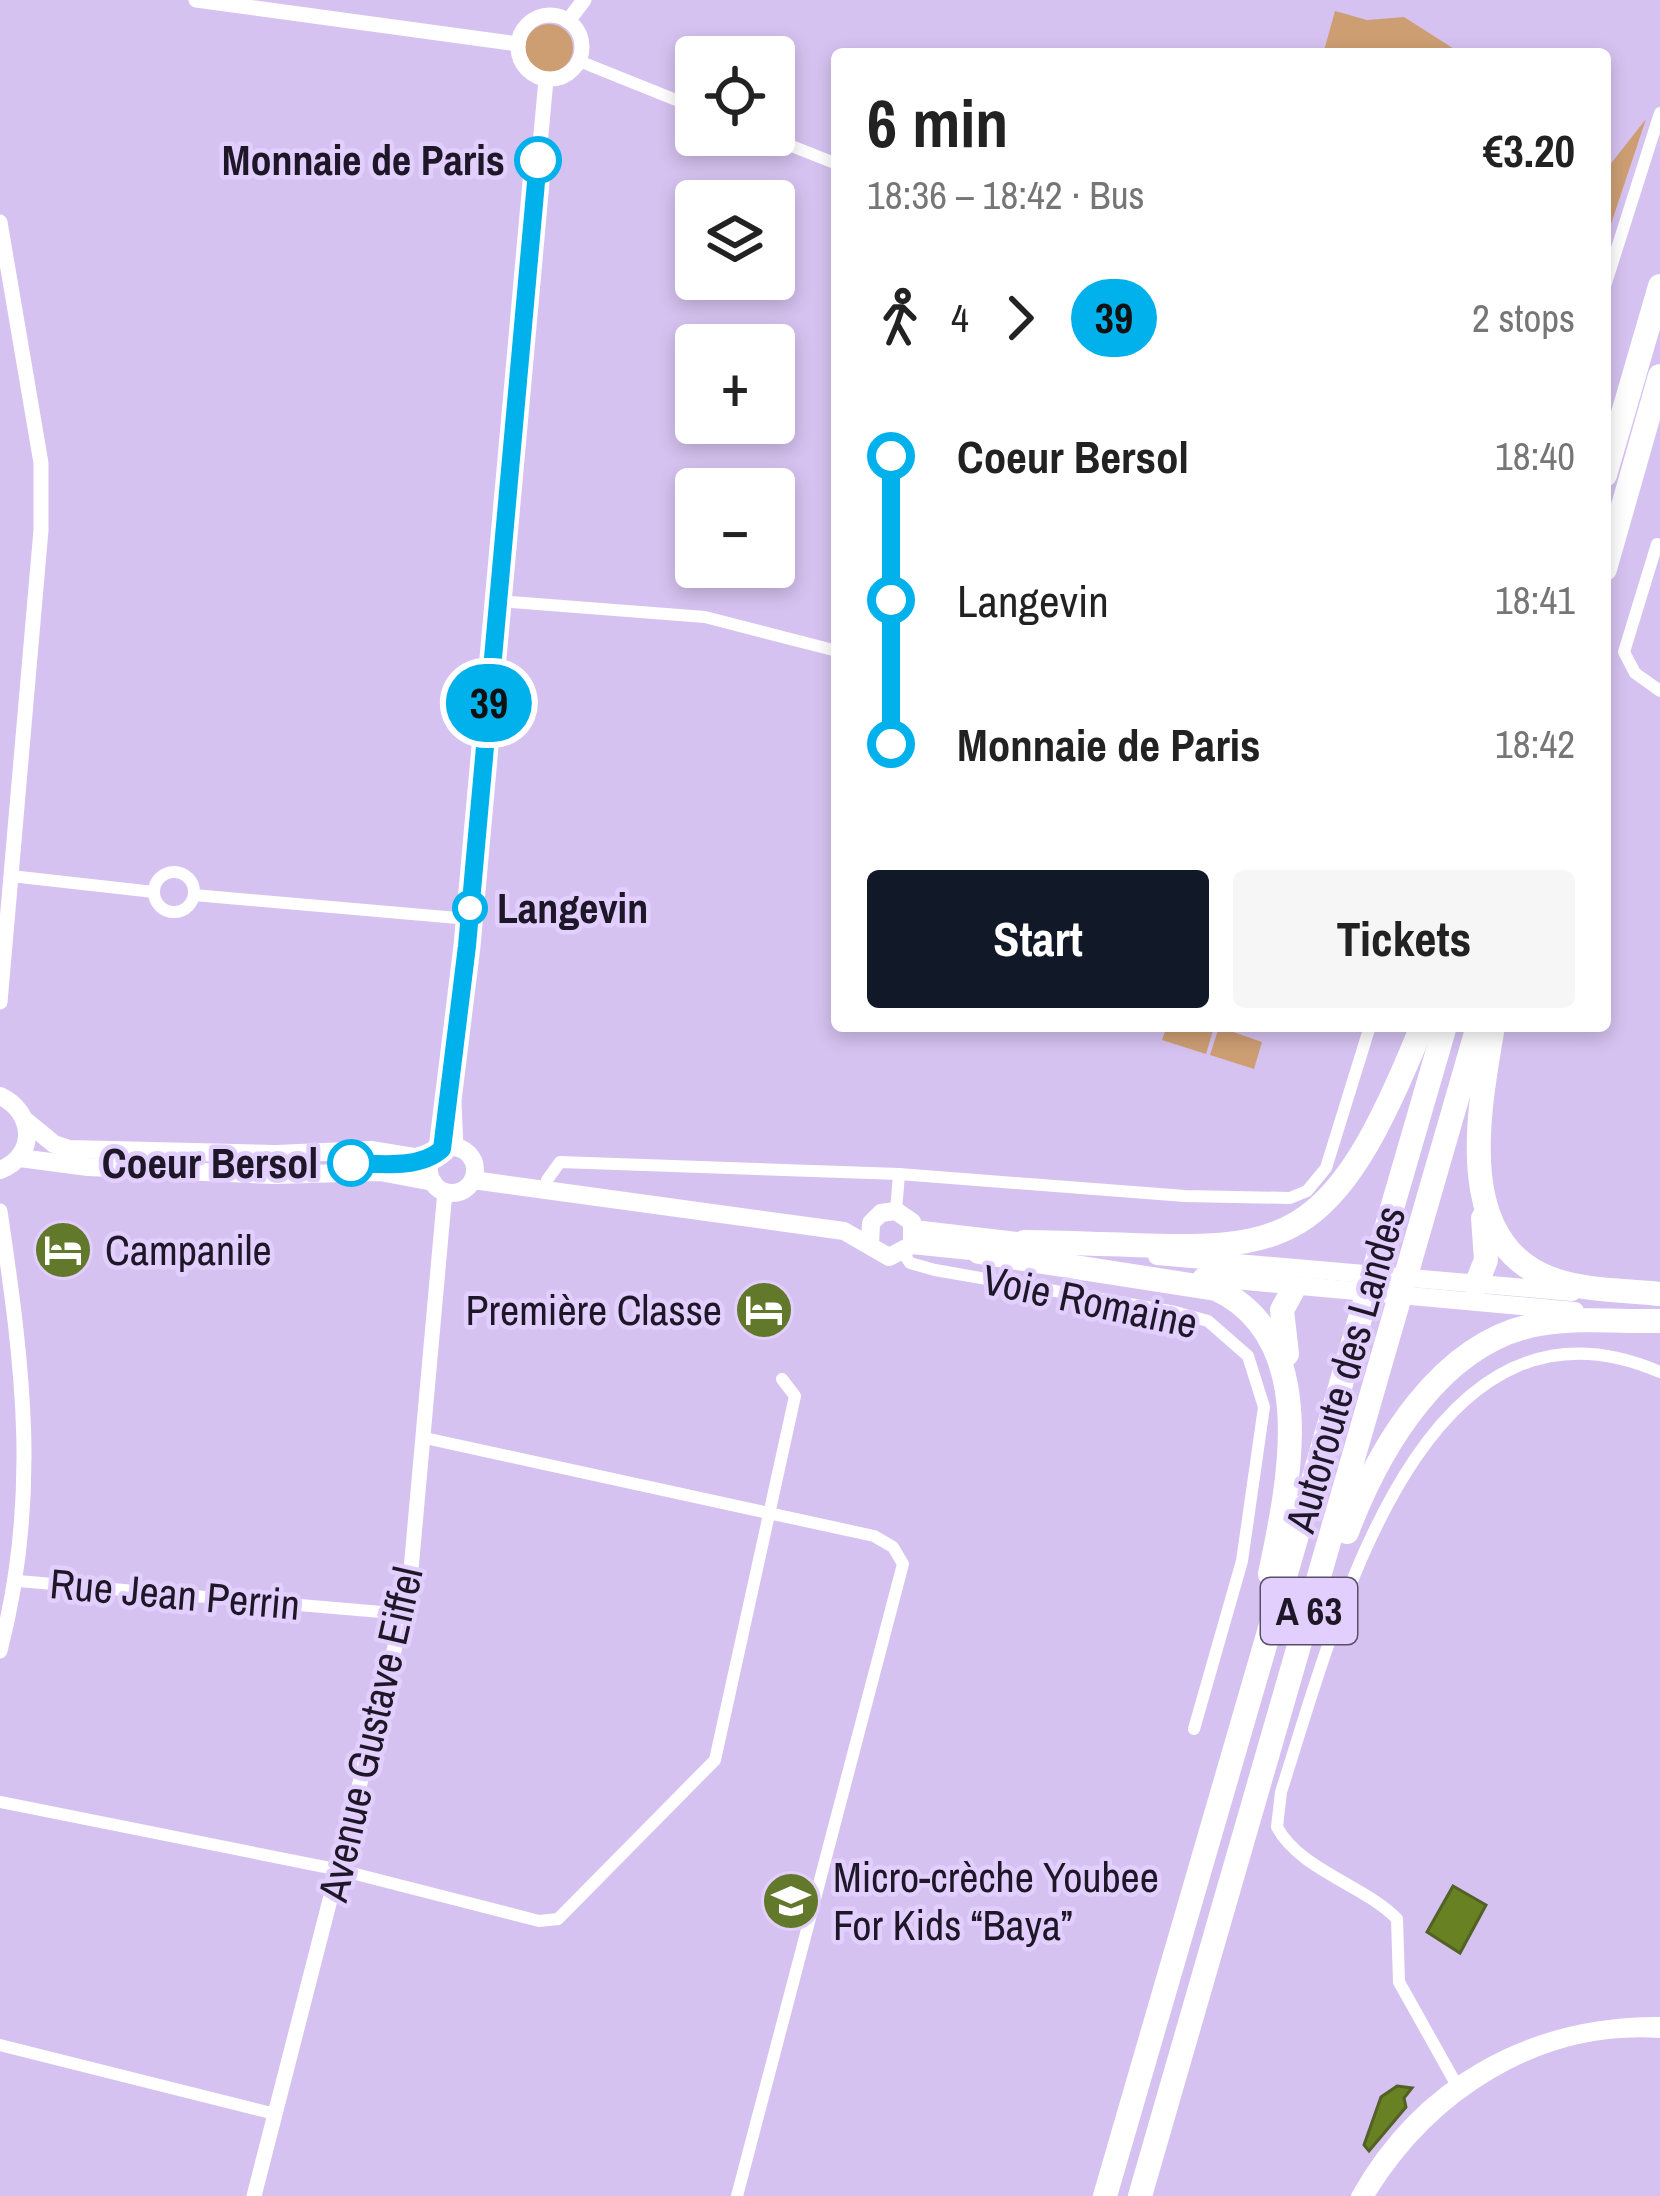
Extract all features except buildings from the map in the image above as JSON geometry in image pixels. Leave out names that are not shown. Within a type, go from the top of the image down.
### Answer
[{"type":"highway","points":[[1611,454],[1660,286]]},
{"type":"highway","points":[[1611,548],[1660,376]]},
{"type":"highway","points":[[1024,1241],[1189,1250],[1258,1242],[1298,1226],[1360,1161],[1419,1032]]},
{"type":"highway","name":"Autoroute des Landes","points":[[1105,2196],[1443,1032]]},
{"type":"highway","name":"Autoroute des Landes","points":[[1140,2196],[1476,1032]]},
{"type":"highway","points":[[1472,1285],[1486,1260],[1480,1180],[1492,1032]]},
{"type":"highway","points":[[1480,1180],[1505,1246],[1532,1270],[1567,1284],[1660,1297]]},
{"type":"highway","points":[[980,1252],[1193,1285],[1240,1300],[1272,1337],[1290,1428]]},
{"type":"highway","points":[[1174,1958],[1200,1839],[1261,1621],[1282,1514],[1290,1428],[1282,1310],[1299,1289]]},
{"type":"highway","points":[[1244,1835],[1355,1509],[1380,1460],[1422,1401],[1454,1366],[1509,1331],[1560,1322],[1660,1319]]},
{"type":"main road","points":[[0,1096],[13,1102],[26,1121],[53,1144],[69,1149],[443,1152],[474,1173],[844,1232],[881,1255],[910,1243],[1024,1241],[1660,1319]]},
{"type":"main road","points":[[0,1170],[20,1158],[27,1145],[26,1121]]},
{"type":"main road","points":[[439,1186],[443,1152]]},
{"type":"main road","points":[[20,1158],[88,1167],[274,1175],[380,1172],[458,1192],[474,1173]]},
{"type":"main road","points":[[474,1173],[871,1223]]},
{"type":"main road","points":[[870,1244],[871,1223],[881,1213],[896,1211],[910,1243]]},
{"type":"main road","points":[[910,1243],[1299,1289],[1310,1277],[1331,1282]]},
{"type":"main road","points":[[1438,1291],[1459,1297],[1472,1285],[1660,1297]]},
{"type":"street","points":[[196,0],[518,44]]},
{"type":"street","points":[[568,21],[584,0]]},
{"type":"street","points":[[536,18],[568,21],[580,34],[579,61],[566,76],[546,80],[522,64],[518,44],[536,18]]},
{"type":"street","points":[[579,61],[675,100]]},
{"type":"street","points":[[443,1152],[470,919],[546,80]]},
{"type":"street","points":[[1611,267],[1660,113]]},
{"type":"street","points":[[795,147],[831,162]]},
{"type":"street","points":[[0,222],[40,463],[41,530],[0,1002]]},
{"type":"street","points":[[0,333],[19,330]]},
{"type":"street","points":[[1658,544],[1624,652],[1635,673],[1660,692]]},
{"type":"street","points":[[498,601],[705,617],[831,649]]},
{"type":"street","points":[[176,872],[187,877],[194,895],[188,906],[170,912],[159,905],[154,892],[163,875],[176,872]]},
{"type":"street","points":[[11,876],[154,892]]},
{"type":"street","points":[[194,895],[470,919]]},
{"type":"street","points":[[547,1180],[560,1162],[898,1174],[1185,1196],[1290,1198],[1307,1191],[1326,1168],[1368,1032]]},
{"type":"street","points":[[896,1211],[898,1174]]},
{"type":"street","name":"Avenue Gustave Eiffel","points":[[254,2196],[405,1614],[424,1438],[439,1186]]},
{"type":"street","points":[[0,1211],[28,1443],[18,1581]]},
{"type":"street","name":"Voie Romaine","points":[[910,1243],[910,1263],[935,1270],[1208,1322],[1248,1356],[1262,1391],[1261,1430],[1242,1561],[1194,1729]]},
{"type":"street","points":[[1457,2087],[1400,1982],[1397,1919],[1377,1898],[1288,1844],[1277,1827],[1281,1792],[1371,1536],[1391,1495],[1435,1433],[1480,1386],[1524,1360],[1623,1360],[1660,1372]]},
{"type":"street","points":[[0,1802],[340,1870],[539,1922],[558,1918],[716,1760],[795,1396],[782,1379]]},
{"type":"street","points":[[424,1438],[874,1536],[893,1547],[903,1564],[737,2196]]},
{"type":"street","name":"Rue Jean Perrin","points":[[0,1652],[18,1581],[405,1614]]},
{"type":"street","points":[[1357,2196],[1388,2148],[1457,2087],[1551,2036],[1615,2024],[1660,2027]]},
{"type":"street","points":[[0,2045],[275,2114]]},
{"type":"street","points":[[1368,2196],[1415,2131],[1457,2087]]},
{"type":"shaded area","points":[[1335,11],[1367,20],[1404,17],[1453,48],[1325,48]]},
{"type":"shaded area","points":[[549,24],[566,31],[573,48],[566,65],[549,72],[532,65],[525,48],[532,31]]},
{"type":"shaded area","points":[[1646,119],[1611,224],[1611,163]]},
{"type":"shaded area","points":[[1165,1032],[1213,1032],[1206,1054],[1162,1040]]},
{"type":"shaded area","points":[[1217,1032],[1262,1042],[1254,1069],[1210,1055]]},
{"type":"shaded area","points":[[1453,1886],[1486,1905],[1460,1953],[1427,1932]]},
{"type":"shaded area","points":[[1397,2086],[1412,2088],[1404,2098],[1406,2107],[1369,2151],[1364,2145],[1381,2097]]},
{"type":"bus line","name":"39","points":[[351,1163],[405,1165],[417,1159],[432,1160],[442,1149],[467,946],[538,160]]},
{"type":"place","name":"Monnaie de Paris","points":[[538,160]]},
{"type":"place","name":"Langevin","points":[[470,908]]},
{"type":"place","name":"Coeur Bersol","points":[[351,1163]]},
{"type":"place","name":"Campanile","points":[[63,1250]]},
{"type":"place","name":"Première Classe","points":[[764,1310]]},
{"type":"place","name":"Micro-crèche Youbee For Kids “Baya”","points":[[791,1901]]}]
